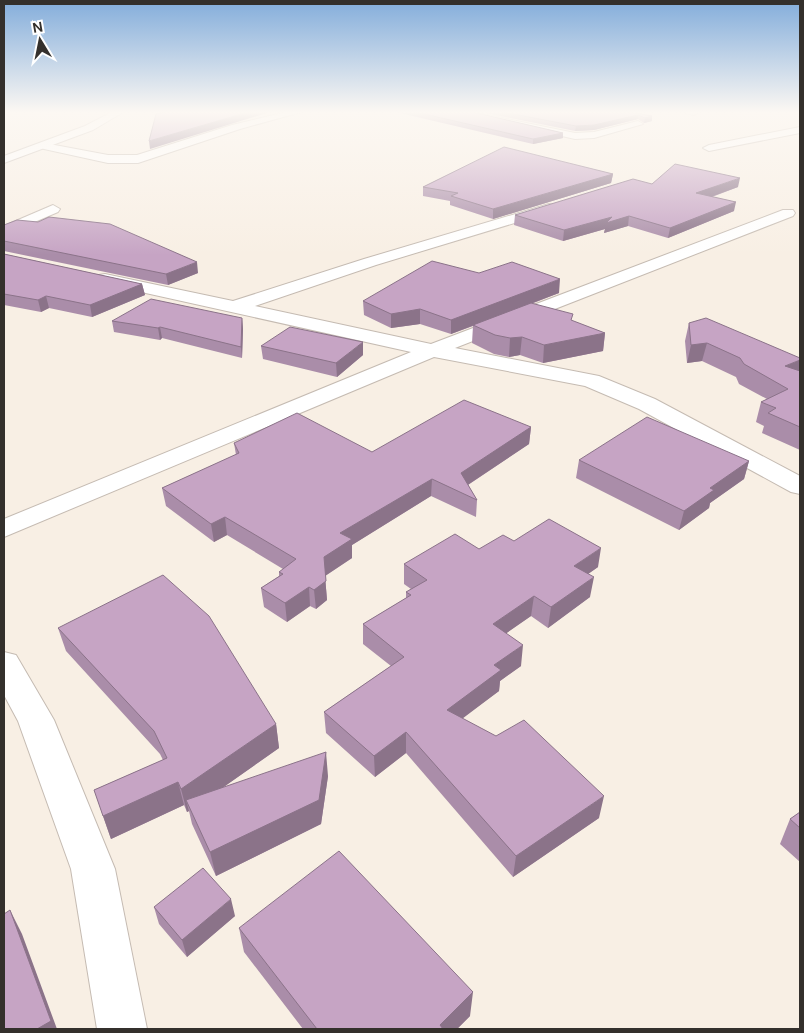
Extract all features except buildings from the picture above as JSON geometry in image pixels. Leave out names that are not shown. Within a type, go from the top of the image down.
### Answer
[{"type":"street","points":[[236,306],[370,262],[568,202]]},
{"type":"street","points":[[4,230],[53,209]]},
{"type":"street","points":[[4,529],[166,459],[430,350],[788,213]]},
{"type":"street","points":[[90,276],[236,306],[430,350],[591,382],[647,404],[800,486]]},
{"type":"street","points":[[4,664],[36,720],[93,869],[122,1029]]}]
